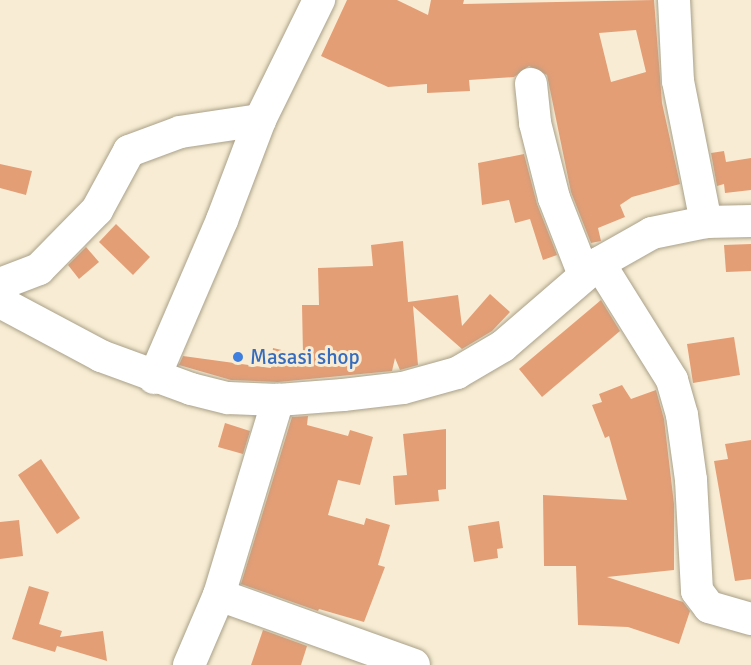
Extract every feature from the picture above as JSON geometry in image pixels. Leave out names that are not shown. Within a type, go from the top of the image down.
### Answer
[{"type":"street","points":[[154,378],[222,220],[260,120],[319,0]]},
{"type":"street","points":[[674,0],[678,81],[706,222]]},
{"type":"street","points":[[531,84],[535,123],[554,198],[591,269],[672,380],[682,415],[691,480],[697,591],[709,607],[751,619]]},
{"type":"street","points":[[260,120],[180,132],[129,151],[97,210],[39,269],[2,300],[154,378],[228,398],[278,400],[404,388],[457,373],[503,346],[591,269],[652,233],[706,222],[751,221]]},
{"type":"street","points":[[189,665],[219,595],[278,400]]},
{"type":"street","points":[[219,595],[414,665]]},
{"type":"building","points":[[347,0],[397,0],[428,15],[431,0],[464,0],[463,4],[654,0],[662,103],[680,184],[632,197],[620,205],[625,217],[598,228],[601,241],[591,243],[571,192],[547,75],[529,66],[514,77],[469,80],[470,91],[427,93],[427,84],[388,87],[321,56]],"holes":[[[636,30],[646,72],[611,82],[599,33]]]},
{"type":"building","points":[[724,151],[726,162],[751,158],[751,190],[725,193],[724,184],[717,186],[711,153]]},
{"type":"building","points":[[524,154],[537,204],[557,255],[543,260],[530,219],[515,223],[509,200],[482,205],[478,163]]},
{"type":"building","points":[[0,164],[32,171],[26,195],[0,188]]},
{"type":"building","points":[[116,224],[150,257],[133,275],[99,242]]},
{"type":"building","points":[[403,241],[408,302],[458,295],[462,326],[490,294],[510,312],[492,331],[462,349],[413,306],[418,365],[400,370],[395,358],[392,371],[278,382],[231,380],[179,365],[183,356],[271,368],[273,348],[303,355],[302,305],[319,305],[318,268],[373,266],[371,245]]},
{"type":"building","points":[[751,244],[751,271],[726,272],[724,245]]},
{"type":"building","points":[[86,247],[99,262],[79,279],[68,265]]},
{"type":"building","points":[[601,300],[620,331],[542,397],[519,369]]},
{"type":"building","points":[[734,337],[740,375],[693,383],[687,344]]},
{"type":"building","points":[[622,385],[631,399],[656,390],[664,419],[674,504],[674,570],[607,577],[683,602],[690,611],[679,644],[628,627],[578,625],[576,566],[544,566],[543,495],[627,500],[609,436],[605,438],[592,405],[602,402],[599,394]]},
{"type":"building","points":[[308,416],[307,425],[348,436],[350,430],[373,437],[360,485],[338,480],[328,515],[364,525],[366,518],[390,525],[378,565],[385,567],[364,622],[319,609],[318,611],[241,584],[292,417]]},
{"type":"building","points":[[225,423],[250,431],[243,454],[218,447]]},
{"type":"building","points":[[446,429],[446,489],[438,490],[439,501],[395,505],[393,476],[407,475],[403,434]]},
{"type":"building","points":[[751,440],[751,579],[735,581],[714,461],[728,459],[725,444]]},
{"type":"building","points":[[41,459],[80,518],[57,534],[18,475]]},
{"type":"building","points":[[19,520],[23,556],[0,559],[0,522]]},
{"type":"building","points":[[499,521],[503,548],[497,549],[498,558],[474,562],[468,526]]},
{"type":"building","points":[[29,586],[49,592],[39,624],[62,631],[60,637],[103,631],[107,661],[57,646],[55,652],[12,639]]},
{"type":"building","points":[[263,630],[307,646],[301,665],[251,665]]},
{"type":"place","name":"Masasi shop","points":[[238,357]]}]
